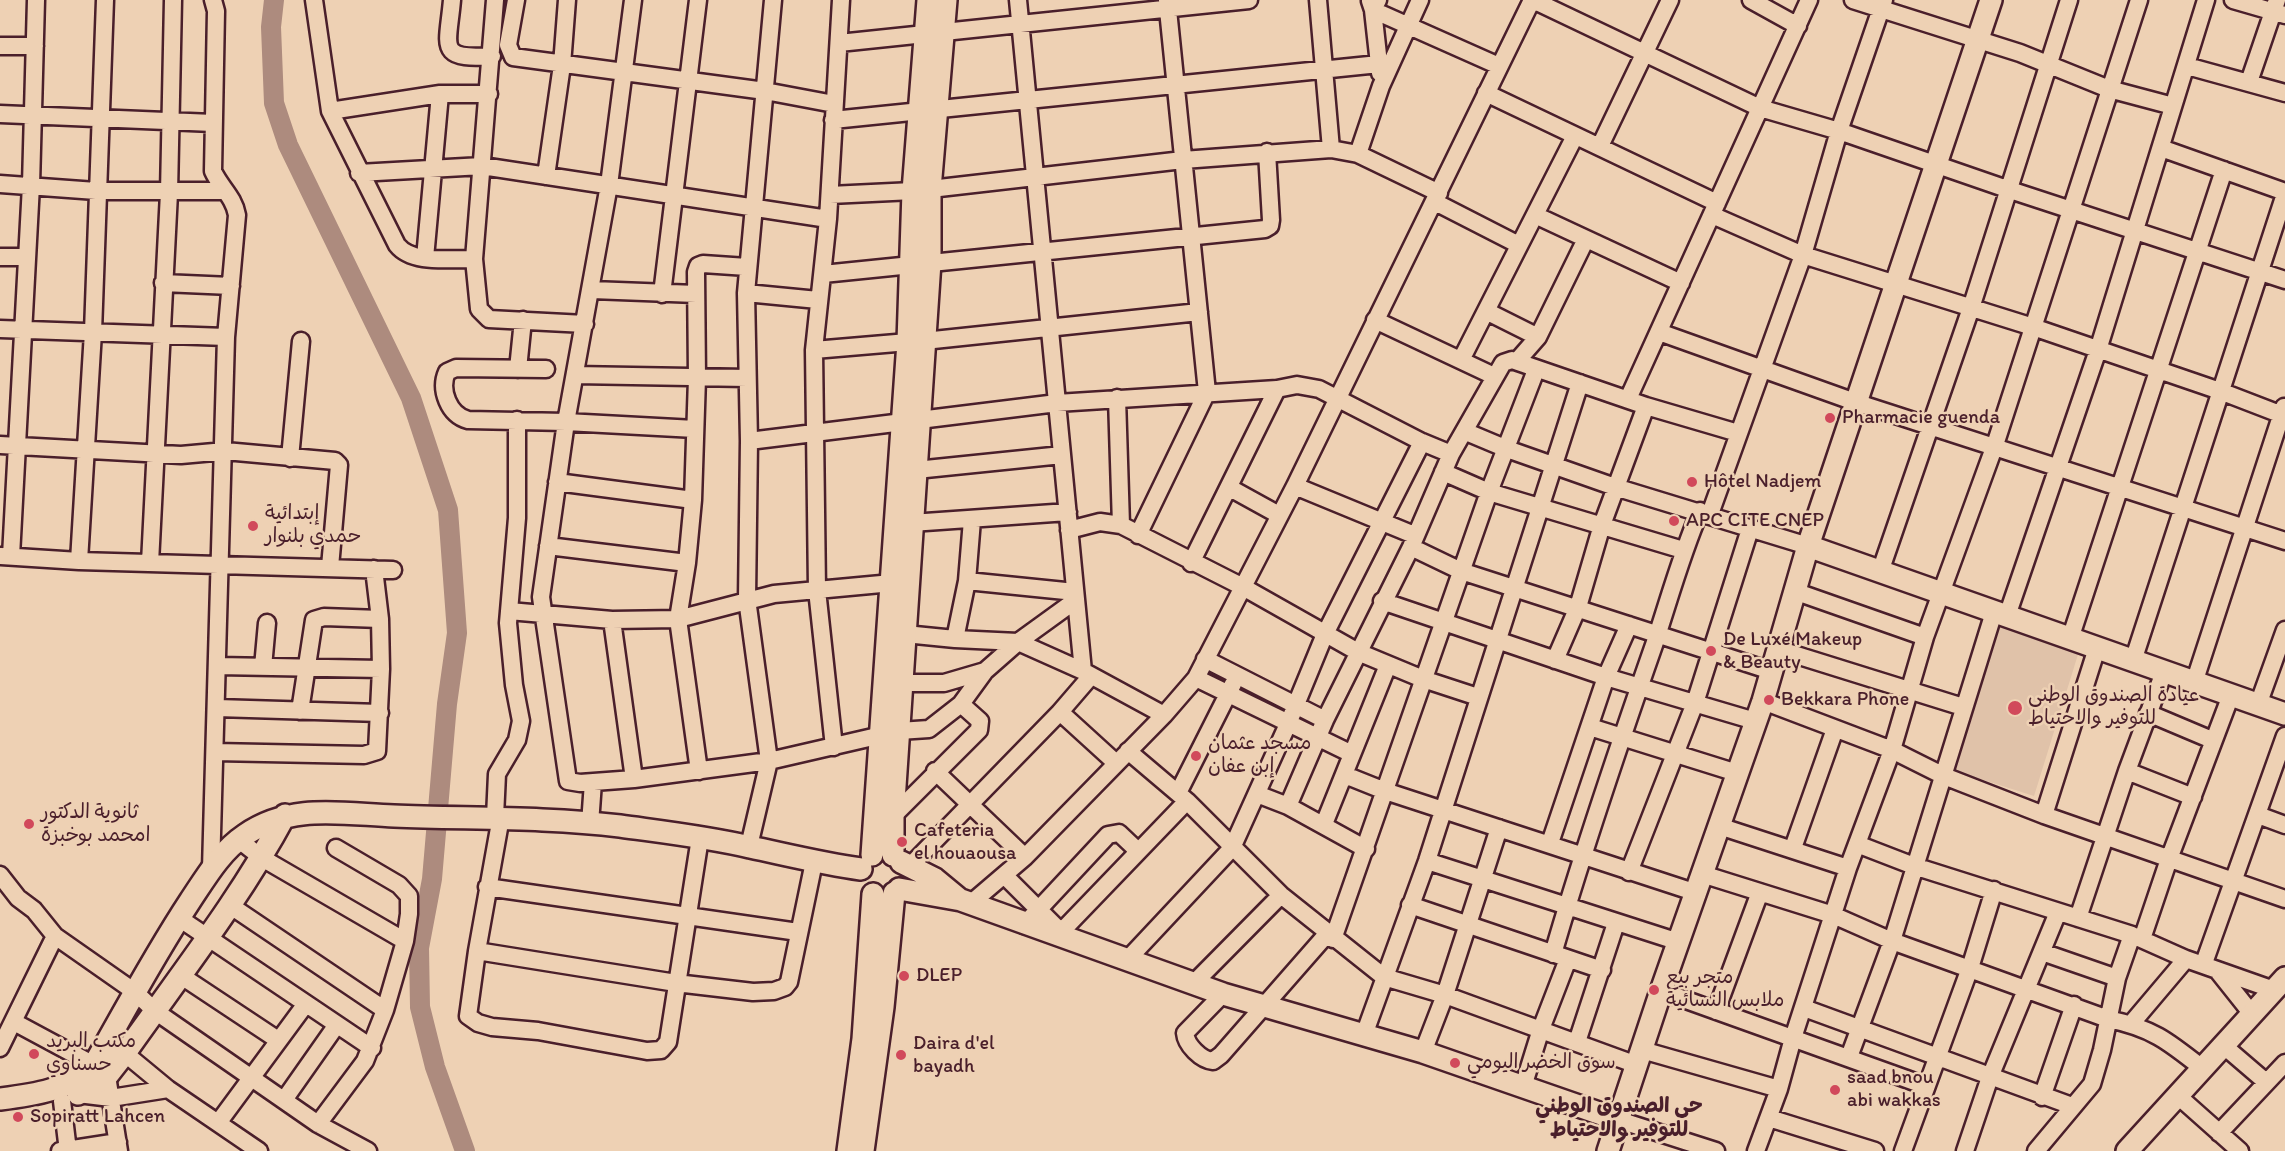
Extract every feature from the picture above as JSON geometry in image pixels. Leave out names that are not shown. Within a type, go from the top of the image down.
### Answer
[{"type":"main road","points":[[928,0],[935,33]]},
{"type":"main road","points":[[848,1151],[863,1039],[889,892],[905,876],[893,816],[897,779],[891,734],[892,583],[912,420],[922,190],[935,33],[946,0]]},
{"type":"main road","points":[[1608,1151],[1661,991],[1763,701],[1808,546],[1991,0]]},
{"type":"main road","points":[[912,420],[915,470],[903,683],[863,883],[889,892],[965,902]]},
{"type":"main road","points":[[1808,546],[2285,714]]},
{"type":"main road","points":[[117,1047],[135,992],[211,868],[238,840],[285,815],[337,812],[393,816],[495,817],[590,824],[700,838],[749,846],[814,862],[867,862],[883,852],[902,860],[965,902],[1023,925],[1060,934],[1195,981],[1223,994],[1423,1052],[1618,1119]]},
{"type":"main road","points":[[0,1109],[70,1097],[100,1071],[117,1047],[155,1011],[206,936],[231,906],[262,858],[285,815]]},
{"type":"main road","points":[[863,1151],[883,1007],[889,892]]},
{"type":"main road","points":[[2136,1148],[2177,1095],[2280,984]]},
{"type":"main road","points":[[0,1099],[71,1083],[100,1071]]},
{"type":"street","points":[[36,0],[31,115],[31,184],[22,330],[8,446],[5,556],[79,561],[393,570]]},
{"type":"street","points":[[79,561],[93,333],[96,191],[105,0]]},
{"type":"street","points":[[150,562],[169,193],[173,0]]},
{"type":"street","points":[[211,868],[225,452],[226,337],[237,215],[232,198],[224,191],[213,171],[216,10],[213,0]]},
{"type":"street","points":[[314,0],[330,111],[402,251],[425,258],[474,259]]},
{"type":"street","points":[[452,0],[448,39],[451,51],[467,58],[492,56]]},
{"type":"street","points":[[495,0],[474,259],[479,309],[483,316],[489,319],[585,324]]},
{"type":"street","points":[[516,0],[508,45],[510,54],[517,58],[765,91],[834,112],[928,111],[1379,64]]},
{"type":"street","points":[[546,176],[562,65],[567,0]]},
{"type":"street","points":[[633,0],[609,185],[592,290],[566,422],[541,597],[566,778],[571,782],[593,782],[699,771],[769,761],[891,734],[929,729],[956,709],[985,671],[1076,596]]},
{"type":"street","points":[[662,294],[698,0]]},
{"type":"street","points":[[749,846],[769,761],[747,599],[749,441],[746,293],[773,0]]},
{"type":"street","points":[[834,747],[817,590],[817,434],[814,350],[830,195],[841,0]]},
{"type":"street","points":[[902,860],[969,805],[1060,712],[1087,674],[1069,530],[1018,0]]},
{"type":"street","points":[[839,43],[1020,24],[1167,4],[1249,0]]},
{"type":"street","points":[[1318,0],[1331,149]]},
{"type":"street","points":[[1358,154],[1381,86],[1420,0]]},
{"type":"street","points":[[965,902],[1005,876],[1025,857],[1164,716],[1196,678],[1295,486],[1533,0],[1760,108],[1839,131],[2071,211],[2285,280]]},
{"type":"street","points":[[1600,146],[1670,0]]},
{"type":"street","points":[[1751,0],[1798,26]]},
{"type":"street","points":[[1628,399],[1809,0]]},
{"type":"street","points":[[1853,0],[1883,5],[2050,65],[2109,89],[2173,106]]},
{"type":"street","points":[[1880,572],[1971,308],[2069,0]]},
{"type":"street","points":[[1756,1151],[1779,1089],[1793,1038],[1848,868],[1892,750],[1925,637],[1943,594],[1995,446],[2139,0]]},
{"type":"street","points":[[1849,1057],[1858,1027],[1892,941],[1944,776],[1963,707],[2056,467],[2098,350],[2206,0]]},
{"type":"street","points":[[2233,0],[2279,9],[2249,82]]},
{"type":"street","points":[[1374,3],[1408,25],[1499,66]]},
{"type":"street","points":[[1374,3],[1381,86]]},
{"type":"street","points":[[1137,535],[1207,392],[1167,4]]},
{"type":"street","points":[[1523,1087],[1561,957],[1567,906],[1582,854],[1658,634],[1683,550],[1705,513],[1738,433],[1803,255],[1839,131],[1883,5]]},
{"type":"street","points":[[0,46],[35,46]]},
{"type":"street","points":[[2187,66],[2285,93]]},
{"type":"street","points":[[1486,93],[1600,146],[1803,255],[1894,286],[2033,327],[2284,412],[2194,682]]},
{"type":"street","points":[[330,111],[440,94],[489,94]]},
{"type":"street","points":[[425,258],[440,94]]},
{"type":"street","points":[[0,114],[213,123]]},
{"type":"street","points":[[1461,360],[1575,135]]},
{"type":"street","points":[[2133,661],[2285,193],[2161,148]]},
{"type":"street","points":[[830,195],[922,190],[1035,179],[1182,160],[1331,149],[1358,154],[1519,245]]},
{"type":"street","points":[[823,274],[1258,231],[1270,226],[1267,152]]},
{"type":"street","points":[[360,173],[482,166],[828,219]]},
{"type":"street","points":[[2070,639],[2224,171]]},
{"type":"street","points":[[0,184],[31,184],[96,191],[169,193],[224,191]]},
{"type":"street","points":[[1534,215],[1681,283]]},
{"type":"street","points":[[1517,361],[1538,337],[1586,239]]},
{"type":"street","points":[[0,257],[26,257]]},
{"type":"street","points":[[699,771],[678,619],[687,563],[693,500],[697,378],[696,272],[700,265],[747,267]]},
{"type":"street","points":[[164,284],[231,286]]},
{"type":"street","points":[[592,290],[696,294]]},
{"type":"street","points":[[746,293],[818,300]]},
{"type":"street","points":[[1486,311],[1538,337]]},
{"type":"street","points":[[814,350],[916,342],[1199,312]]},
{"type":"street","points":[[1375,320],[1494,376]]},
{"type":"street","points":[[518,369],[523,321]]},
{"type":"street","points":[[0,329],[226,337]]},
{"type":"street","points":[[1659,332],[1855,402],[2121,487],[2182,510],[2285,541]]},
{"type":"street","points":[[290,458],[301,341]]},
{"type":"street","points":[[1288,806],[1325,720],[1412,541],[1451,454],[1503,363],[1517,361],[1536,370],[1646,406],[1738,433]]},
{"type":"street","points":[[546,369],[456,368],[447,372],[444,380],[448,401],[460,417],[695,429]]},
{"type":"street","points":[[1223,994],[1185,1033],[1187,1042],[1208,1061],[1213,1061],[1221,1055],[1330,937],[1366,849],[1489,492],[1536,370]]},
{"type":"street","points":[[575,375],[747,378]]},
{"type":"street","points":[[1364,1035],[1427,861],[1580,383]]},
{"type":"street","points":[[749,441],[1057,403],[1309,386],[1451,454]]},
{"type":"street","points":[[1191,563],[1277,389]]},
{"type":"street","points":[[1118,398],[1121,525]]},
{"type":"street","points":[[1555,660],[1578,607],[1602,525],[1646,406]]},
{"type":"street","points":[[518,420],[517,518],[509,611],[520,731],[496,774],[495,817],[487,887],[468,1016],[478,1023],[492,1027],[538,1031],[655,1051],[661,1050],[668,1042],[700,838]]},
{"type":"street","points":[[1464,431],[1507,449],[1615,487],[1808,546]]},
{"type":"street","points":[[1128,959],[1232,848],[1288,724],[1324,634],[1422,442]]},
{"type":"street","points":[[8,446],[154,454],[225,452],[332,460],[338,464],[330,567]]},
{"type":"street","points":[[915,470],[1062,455]]},
{"type":"street","points":[[1443,472],[1489,492],[1683,550]]},
{"type":"street","points":[[558,482],[693,500]]},
{"type":"street","points":[[1295,486],[1382,520],[1461,571],[1713,650],[1771,671]]},
{"type":"street","points":[[1230,488],[1279,515]]},
{"type":"street","points":[[911,523],[1068,512]]},
{"type":"street","points":[[955,639],[967,581],[972,520]]},
{"type":"street","points":[[1069,530],[1100,522],[1121,525],[1191,563],[1242,587],[1358,652],[1423,680],[1478,697]]},
{"type":"street","points":[[1629,872],[1695,704],[1750,529]]},
{"type":"street","points":[[548,546],[687,563]]},
{"type":"street","points":[[215,752],[369,755],[379,748],[380,619],[374,569]]},
{"type":"street","points":[[967,581],[1076,596]]},
{"type":"street","points":[[509,611],[612,620],[678,619],[747,599],[892,583]]},
{"type":"street","points":[[1794,591],[1925,637]]},
{"type":"street","points":[[1382,601],[1606,677],[1755,721]]},
{"type":"street","points":[[300,711],[316,619],[324,617],[380,619]]},
{"type":"street","points":[[612,620],[634,779]]},
{"type":"street","points":[[263,667],[267,622]]},
{"type":"street","points":[[1550,843],[1606,677],[1629,625]]},
{"type":"street","points":[[2258,705],[2285,630]]},
{"type":"street","points":[[905,634],[1018,642],[1087,674],[1164,716]]},
{"type":"street","points":[[2044,815],[2097,648]]},
{"type":"street","points":[[1777,649],[1963,707]]},
{"type":"street","points":[[1205,659],[1325,720]]},
{"type":"street","points":[[1324,824],[1388,665]]},
{"type":"street","points":[[218,666],[381,669]]},
{"type":"street","points":[[903,683],[944,683],[985,671]]},
{"type":"street","points":[[2078,918],[2107,837],[2127,771],[2164,672]]},
{"type":"street","points":[[1005,876],[1038,908],[1060,934],[1138,851],[1182,797],[1237,675]]},
{"type":"street","points":[[1196,678],[1352,754]]},
{"type":"street","points":[[893,816],[981,726],[980,721],[956,709],[944,683]]},
{"type":"street","points":[[2036,1151],[2092,1084],[2117,978],[2137,937],[2169,859],[2212,740],[2231,695]]},
{"type":"street","points":[[1763,701],[1892,750],[1944,776],[2044,815],[2285,899]]},
{"type":"street","points":[[217,708],[380,712]]},
{"type":"street","points":[[1060,712],[1182,797],[1281,895],[1330,937],[1384,977],[1445,995],[1577,1042],[1779,1089]]},
{"type":"street","points":[[2148,713],[2212,740]]},
{"type":"street","points":[[1590,727],[1737,773]]},
{"type":"street","points":[[1793,848],[1835,729]]},
{"type":"street","points":[[2210,966],[2232,880],[2283,746]]},
{"type":"street","points":[[2127,771],[2193,797]]},
{"type":"street","points":[[1345,775],[1385,791],[1550,843],[1629,872],[1760,892],[1833,915],[1892,941],[2109,1019],[2131,1023],[2152,1031],[2202,1068]]},
{"type":"street","points":[[897,779],[931,776],[969,805],[1025,857]]},
{"type":"street","points":[[590,824],[593,782]]},
{"type":"street","points":[[1257,794],[1324,824],[1366,849]]},
{"type":"street","points":[[2258,815],[2285,825]]},
{"type":"street","points":[[1719,826],[1793,848],[1848,868]]},
{"type":"street","points":[[1423,1052],[1445,995],[1499,828]]},
{"type":"street","points":[[1023,925],[1108,835],[1119,833],[1138,851]]},
{"type":"street","points":[[238,840],[262,858],[405,941]]},
{"type":"street","points":[[1857,844],[1914,866],[2137,937],[2186,959],[2280,984]]},
{"type":"street","points":[[318,1124],[372,1048],[405,941],[410,900],[407,890],[336,848]]},
{"type":"street","points":[[1427,861],[1679,942]]},
{"type":"street","points":[[477,951],[676,984],[753,992],[782,989],[789,982],[814,862]]},
{"type":"street","points":[[0,875],[55,936],[135,992],[155,1011],[356,1148]]},
{"type":"street","points":[[487,887],[798,932]]},
{"type":"street","points":[[1903,1151],[1970,968],[1994,890]]},
{"type":"street","points":[[1716,1011],[1760,892]]},
{"type":"street","points":[[1195,981],[1281,895]]},
{"type":"street","points":[[1410,905],[1602,970]]},
{"type":"street","points":[[231,906],[385,1011]]},
{"type":"street","points":[[1965,1151],[1990,1077],[2058,912]]},
{"type":"street","points":[[179,918],[336,1026],[372,1048]]},
{"type":"street","points":[[1577,1042],[1616,922]]},
{"type":"street","points":[[0,1048],[55,936]]},
{"type":"street","points":[[2042,952],[2117,978]]},
{"type":"street","points":[[2131,1023],[2186,959]]},
{"type":"street","points":[[2210,966],[2252,1014]]},
{"type":"street","points":[[180,975],[278,1040]]},
{"type":"street","points":[[1661,991],[1926,1086]]},
{"type":"street","points":[[218,1123],[305,1005]]},
{"type":"street","points":[[2042,1097],[2074,1005]]},
{"type":"street","points":[[1804,1008],[2042,1097],[2072,1106]]},
{"type":"street","points":[[14,1022],[100,1071],[111,1098],[118,1146],[65,1151],[70,1097],[111,1098],[168,1089]]},
{"type":"street","points":[[284,1100],[336,1026]]},
{"type":"street","points":[[2224,1046],[2266,1082]]},
{"type":"street","points":[[117,1047],[168,1089],[259,1151]]},
{"type":"street","points":[[2219,1133],[2285,1063]]},
{"type":"street","points":[[2177,1095],[2240,1151]]},
{"type":"street","points":[[1769,1118],[1875,1151]]},
{"type":"street","points":[[1618,1119],[1716,1151]]},
{"type":"shaded area","name":"عيادة الصندوق الوطني للتوفير والاحتياط","points":[[1996,621],[2080,648],[2034,796],[1949,769]]},
{"type":"waterway","points":[[274,0],[271,27],[274,103],[288,145],[411,398],[448,510],[457,633],[447,704],[432,879],[419,948],[420,1007],[435,1067],[465,1151]]},
{"type":"place","name":"Pharmacie guenda","points":[[1830,418]]},
{"type":"place","name":"Hôtel Nadjem","points":[[1692,482]]},
{"type":"place","name":"APC CITE CNEP","points":[[1674,521]]},
{"type":"place","name":"إبتدائية حمدي بلنوار","points":[[253,526]]},
{"type":"place","name":"De Luxé Makeup & Beauty","points":[[1711,651]]},
{"type":"place","name":"Bekkara Phone","points":[[1769,700]]},
{"type":"place","name":"عيادة الصندوق الوطني للتوفير والاحتياط","points":[[2015,708]]},
{"type":"place","name":"مسجد عثمان إبن عفان","points":[[1196,756]]},
{"type":"place","name":"ثانوية الدكتور امحمد بوخبزة","points":[[29,824]]},
{"type":"place","name":"Cafeteria el houaousa","points":[[902,842]]},
{"type":"place","name":"DLEP","points":[[904,976]]},
{"type":"place","name":"متجر بيع ملابس النسائية","points":[[1654,990]]},
{"type":"place","name":"مكتب البريد حسناوي","points":[[34,1054]]},
{"type":"place","name":"Daira d'el bayadh","points":[[901,1055]]},
{"type":"place","name":"سوق الخضر اليومي","points":[[1455,1063]]},
{"type":"place","name":"saad bnou abi wakkas","points":[[1835,1090]]},
{"type":"place","name":"Sopiratt Lahcen","points":[[18,1117]]},
{"type":"district","name":"حي الصندوق الوطني للتوفير والاحتياط","points":[[1619,1119]]}]
